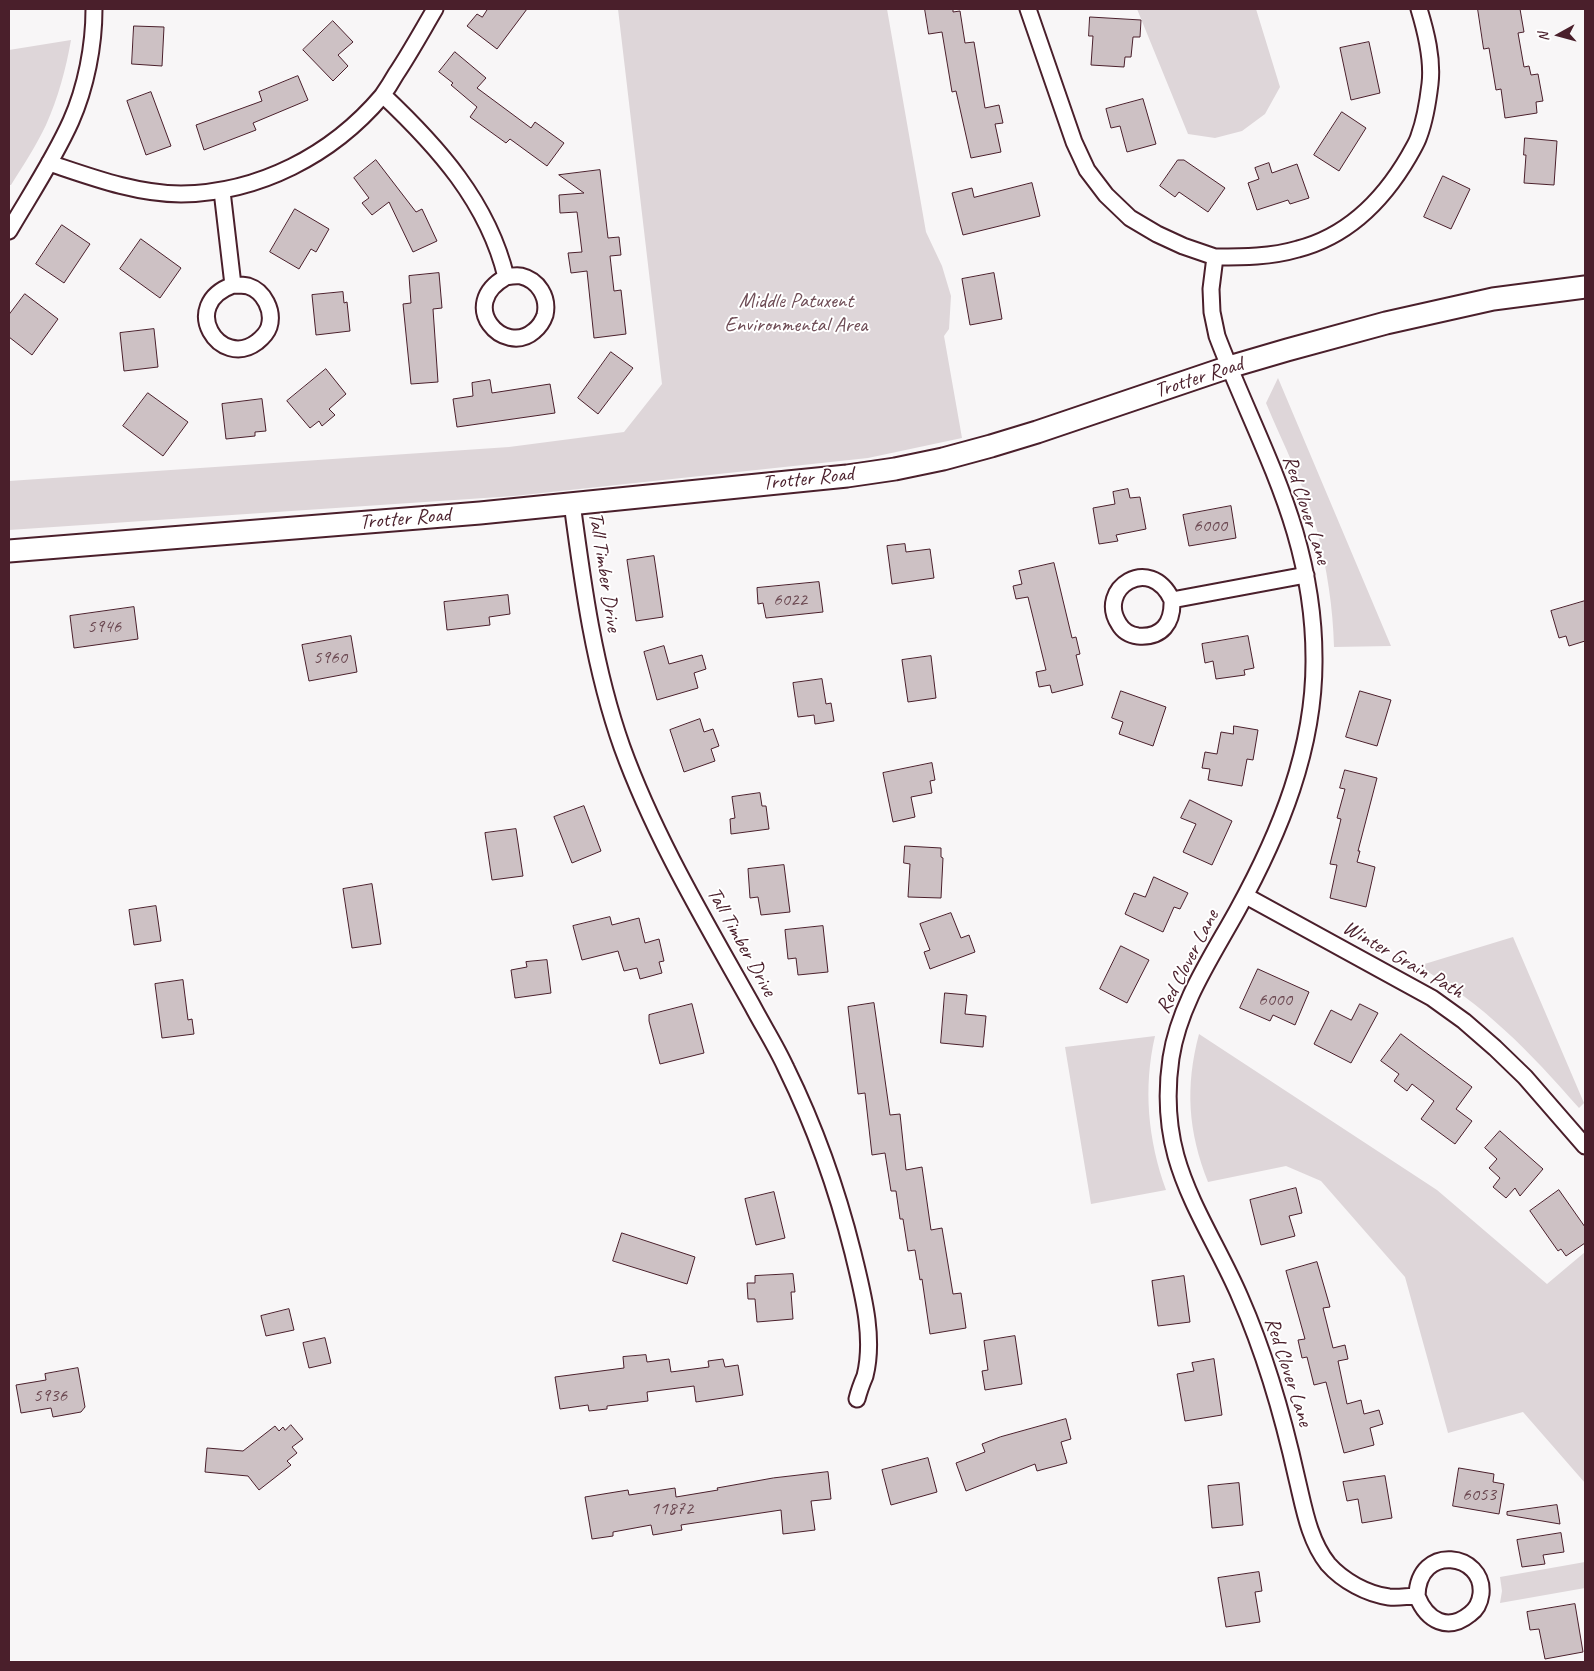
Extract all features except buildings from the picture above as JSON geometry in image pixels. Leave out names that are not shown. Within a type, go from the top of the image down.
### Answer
[{"type":"street","points":[[9,231],[71,121],[81,92],[88,60],[94,9]]},
{"type":"street","points":[[49,163],[98,179],[144,190],[180,194],[222,191],[267,179],[300,163],[332,144],[356,122],[382,95],[410,54],[435,9]]},
{"type":"street","points":[[1028,9],[1074,142],[1087,170],[1106,195],[1130,218],[1157,234],[1183,246],[1215,256],[1271,255],[1300,249],[1326,239],[1349,225],[1371,208],[1391,185],[1419,137],[1426,111],[1430,82],[1429,56],[1426,30],[1420,9]]},
{"type":"street","points":[[382,95],[418,128],[460,178],[488,224],[501,254],[506,277]]},
{"type":"street","points":[[222,191],[233,285]]},
{"type":"street","name":"Red Clover Lane","points":[[1215,256],[1211,290],[1212,312],[1218,336],[1280,491],[1295,532],[1306,575],[1312,613],[1314,658],[1312,699],[1298,774],[1283,817],[1246,896],[1194,989],[1179,1022],[1171,1055],[1168,1118],[1182,1176],[1240,1296],[1274,1387],[1304,1510],[1315,1542],[1329,1565],[1349,1582],[1372,1593],[1391,1597],[1417,1596]]},
{"type":"street","points":[[520,276],[532,280],[541,289],[546,302],[545,316],[539,326],[532,333],[520,338],[506,337],[495,330],[487,320],[484,306],[487,293],[494,283],[506,277],[520,276]]},
{"type":"street","points":[[233,285],[248,286],[257,291],[266,300],[270,315],[269,327],[262,338],[252,346],[238,349],[227,347],[218,341],[209,330],[206,318],[208,306],[213,297],[222,289],[233,285]]},
{"type":"street","name":"Trotter Road","points":[[9,551],[480,513],[847,476],[895,469],[943,459],[1038,432],[1229,367],[1287,350],[1440,310],[1492,299],[1585,287]]},
{"type":"street","name":"Tall Timber Drive","points":[[572,504],[586,604],[595,651],[623,748],[666,849],[786,1067],[821,1148],[835,1187],[860,1284],[867,1325],[868,1347],[865,1374],[857,1398]]},
{"type":"street","points":[[1172,600],[1306,575]]},
{"type":"street","name":"Winter Grain Path","points":[[1246,896],[1432,998],[1464,1021],[1525,1077],[1585,1146]]},
{"type":"street","points":[[1444,1559],[1456,1560],[1468,1565],[1477,1575],[1481,1590],[1480,1600],[1475,1611],[1462,1621],[1447,1623],[1433,1619],[1422,1609],[1417,1596],[1422,1574],[1431,1564],[1444,1559]]},
{"type":"green space","name":"Middle Patuxent Environmental Area","points":[[618,9],[887,9],[926,232],[942,266],[951,296],[949,329],[944,336],[962,438],[868,458],[514,496],[9,530],[9,481],[509,447],[624,432],[662,384]]},
{"type":"green space","points":[[1137,9],[1256,9],[1280,87],[1265,114],[1242,131],[1215,138],[1188,134]]},
{"type":"green space","points":[[71,40],[61,83],[46,125],[25,163],[11,185],[9,185],[9,50]]},
{"type":"green space","points":[[1278,378],[1391,646],[1334,647],[1329,588],[1317,530],[1300,481],[1266,403]]},
{"type":"green space","points":[[1513,937],[1584,1103],[1579,1108],[1505,1030],[1464,996],[1418,966]]},
{"type":"green space","points":[[1199,1034],[1437,1190],[1547,1284],[1585,1252],[1585,1483],[1523,1412],[1448,1433],[1405,1277],[1321,1181],[1286,1166],[1208,1182],[1196,1145],[1191,1109],[1192,1072]]},
{"type":"green space","points":[[1155,1036],[1149,1075],[1149,1114],[1155,1152],[1166,1190],[1091,1204],[1065,1047]]},
{"type":"green space","points":[[1585,1562],[1585,1588],[1500,1603],[1502,1591],[1500,1577]]}]
